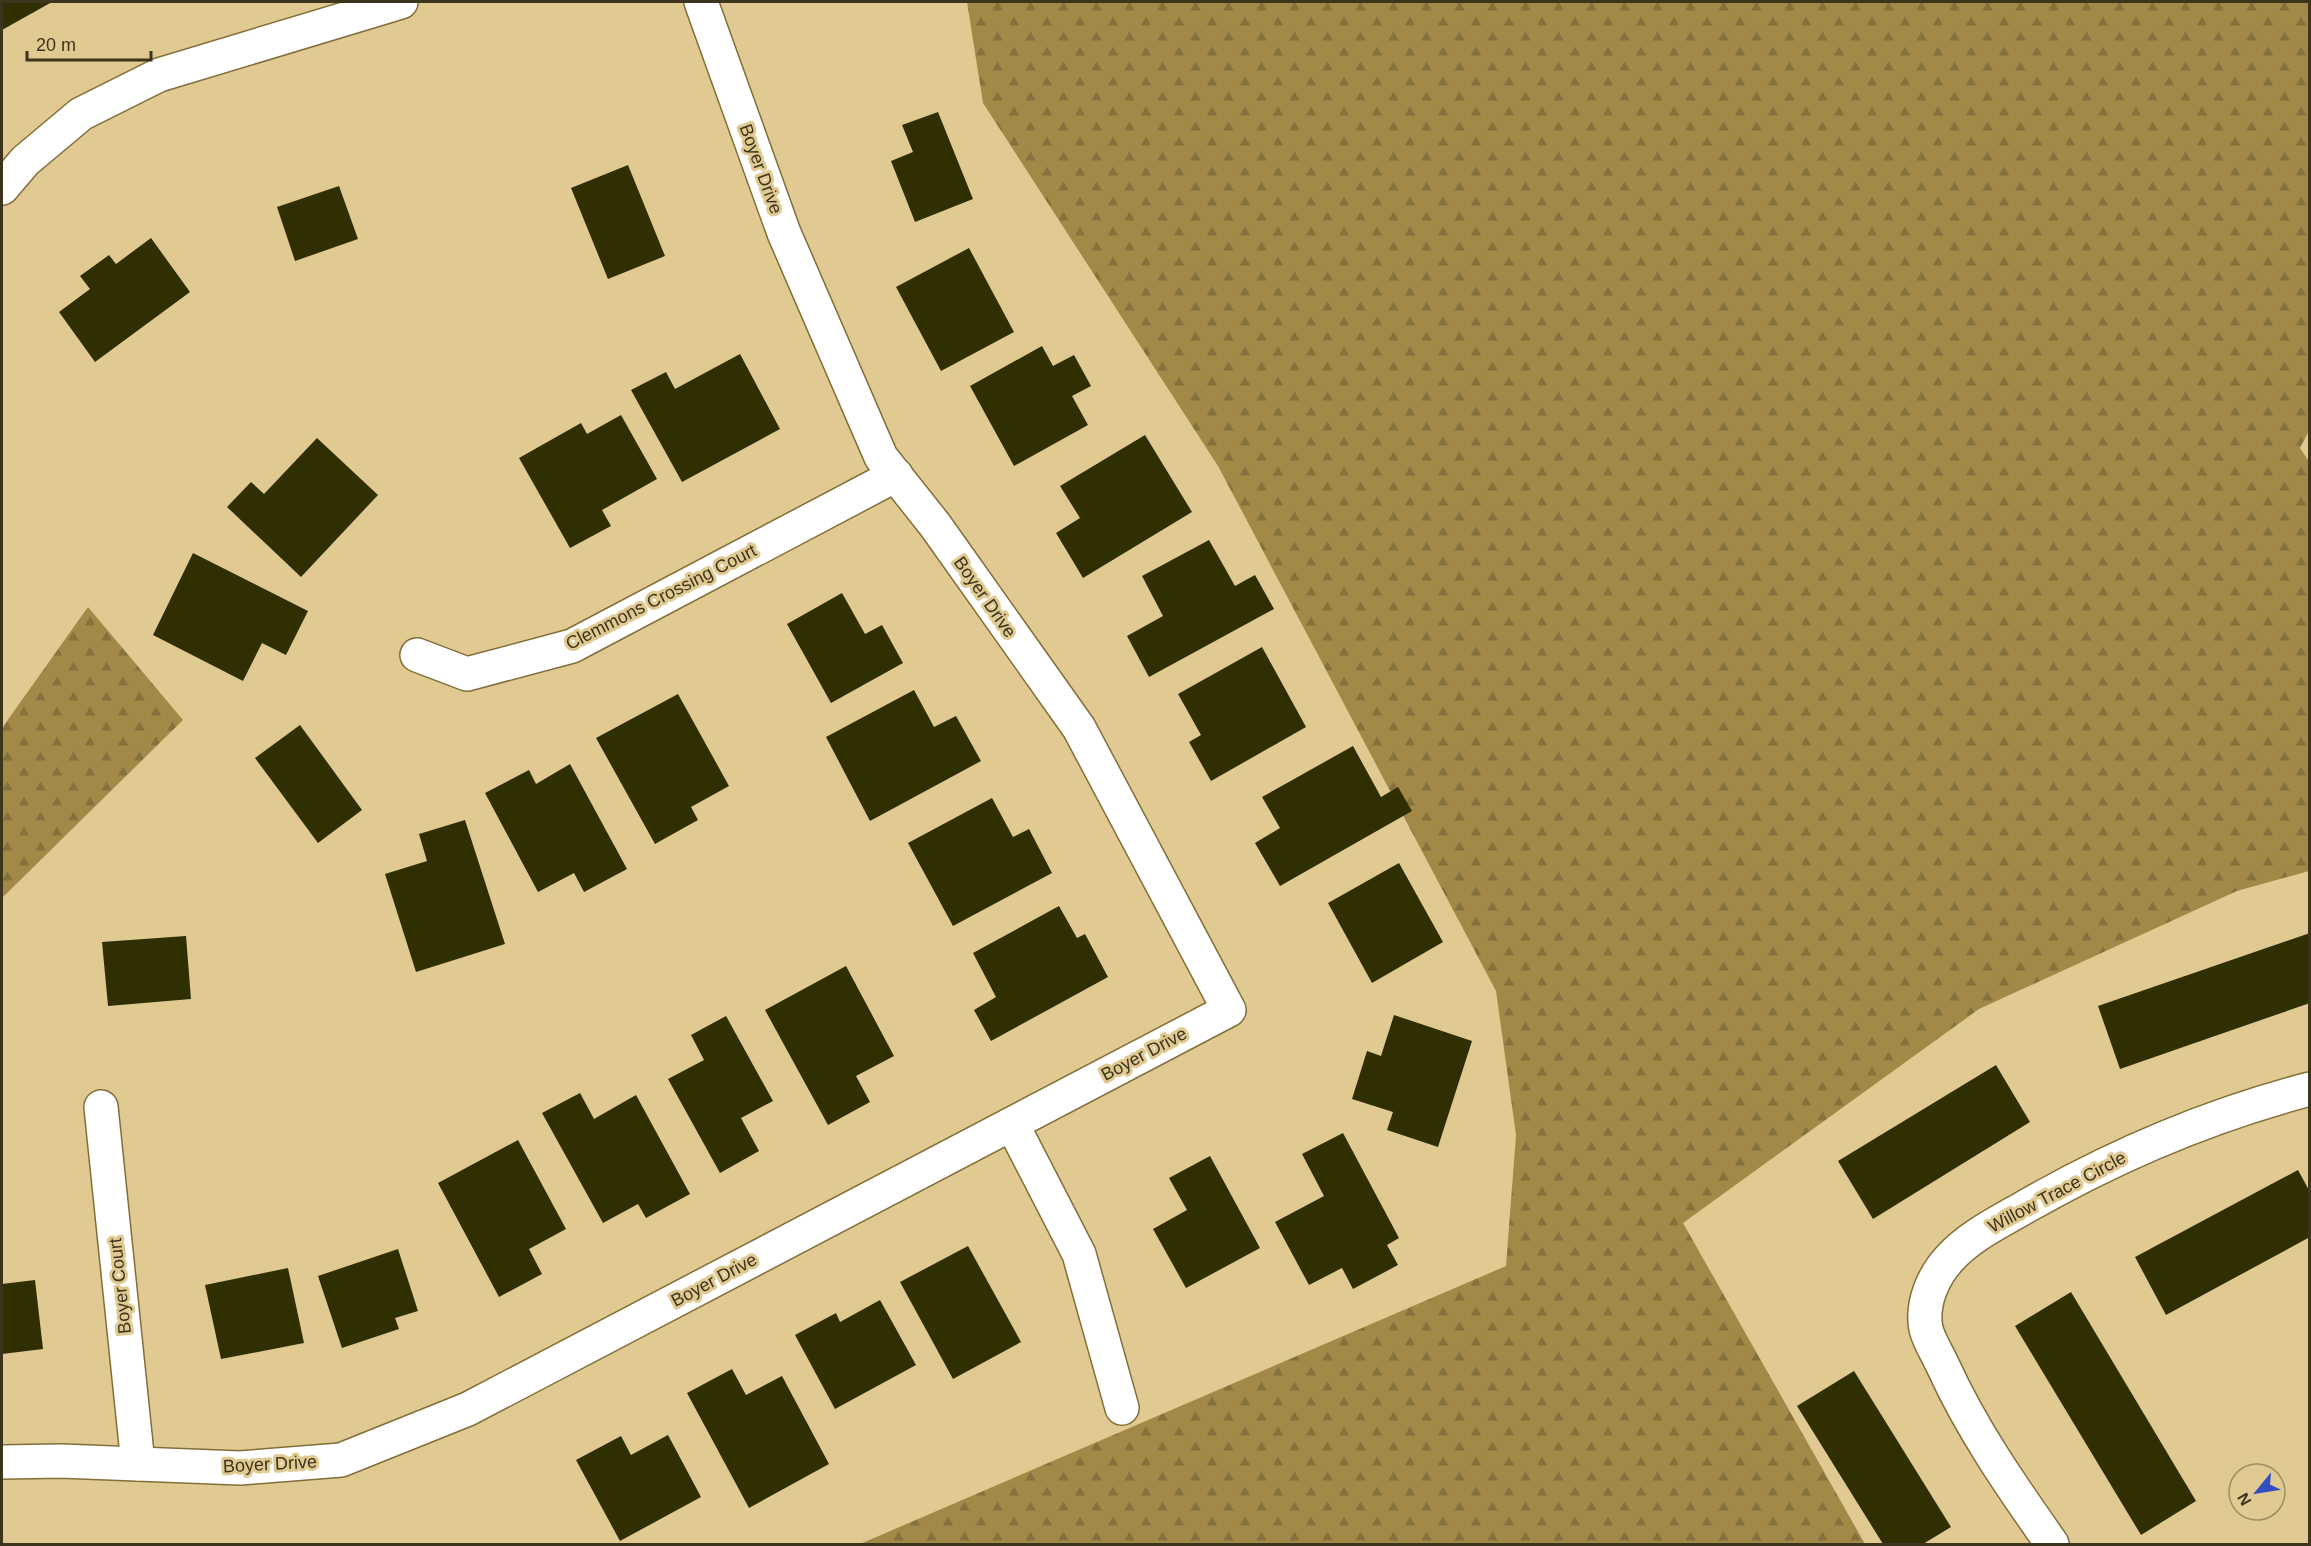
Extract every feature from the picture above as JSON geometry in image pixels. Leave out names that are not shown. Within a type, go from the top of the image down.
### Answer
[{"type":"street","points":[[2,188],[24,161],[81,114],[159,75],[401,2]]},
{"type":"street","name":"Boyer Drive","points":[[2,1462],[61,1461],[240,1468],[341,1460],[468,1409],[1229,1011],[1079,728],[934,525],[881,457],[784,233],[700,2]]},
{"type":"street","name":"Clemmons Crossing Court","points":[[417,655],[467,674],[572,646],[896,475]]},
{"type":"street","name":"Willow Trace Circle","points":[[2052,1545],[2006,1479],[1957,1396],[1926,1330],[1925,1310],[1930,1290],[1939,1272],[1951,1257],[1979,1233],[2046,1195],[2167,1136],[2256,1103],[2310,1089]]},
{"type":"street","name":"Boyer Court","points":[[101,1107],[138,1464]]},
{"type":"street","points":[[1012,1124],[1079,1254],[1122,1408]]},
{"type":"green space","points":[[967,2],[2309,2],[2310,429],[2300,448],[2310,463],[2309,871],[2237,891],[1979,1009],[1683,1223],[1865,1544],[860,1544],[1506,1266],[1516,1135],[1496,991],[1218,466],[983,103]]},
{"type":"green space","points":[[88,607],[183,720],[2,898],[2,728]]},
{"type":"building","points":[[2,2],[52,2],[2,30]]},
{"type":"building","points":[[938,112],[973,199],[915,222],[891,161],[913,152],[902,125]]},
{"type":"building","points":[[628,165],[665,256],[608,279],[571,188]]},
{"type":"building","points":[[339,186],[358,239],[295,261],[277,207]]},
{"type":"building","points":[[151,238],[190,292],[95,362],[59,312],[90,289],[80,276],[109,255],[116,264]]},
{"type":"building","points":[[969,248],[1014,332],[941,371],[896,287]]},
{"type":"building","points":[[1042,346],[1053,366],[1074,355],[1091,386],[1072,396],[1088,425],[1014,466],[970,386]]},
{"type":"building","points":[[740,354],[780,429],[682,482],[631,390],[666,372],[675,389]]},
{"type":"building","points":[[621,415],[657,479],[602,510],[611,526],[570,548],[519,458],[581,423],[587,434]]},
{"type":"building","points":[[1145,435],[1192,512],[1083,578],[1056,533],[1080,518],[1060,486]]},
{"type":"building","points":[[317,438],[378,495],[301,577],[227,507],[251,482],[264,494]]},
{"type":"building","points":[[1209,540],[1235,586],[1255,575],[1274,609],[1149,677],[1127,636],[1163,616],[1142,576]]},
{"type":"building","points":[[193,553],[308,611],[286,655],[262,643],[243,681],[153,635]]},
{"type":"building","points":[[842,593],[865,634],[882,625],[903,663],[831,703],[787,624]]},
{"type":"building","points":[[1262,647],[1306,727],[1211,781],[1189,742],[1201,735],[1178,694]]},
{"type":"building","points":[[914,690],[934,727],[956,716],[981,761],[870,821],[826,737]]},
{"type":"building","points":[[678,694],[729,786],[691,807],[698,820],[655,844],[596,738]]},
{"type":"building","points":[[300,725],[362,810],[318,843],[255,758]]},
{"type":"building","points":[[1353,746],[1381,797],[1398,787],[1412,811],[1280,886],[1255,843],[1280,828],[1262,797]]},
{"type":"building","points":[[570,764],[627,869],[584,892],[574,873],[538,892],[485,793],[529,770],[536,784]]},
{"type":"building","points":[[992,798],[1013,837],[1029,829],[1052,873],[953,926],[908,843]]},
{"type":"building","points":[[465,820],[505,944],[416,972],[385,874],[427,861],[419,834]]},
{"type":"building","points":[[1399,863],[1443,942],[1372,983],[1328,903]]},
{"type":"building","points":[[1059,906],[1077,938],[1085,934],[1108,977],[991,1041],[974,1010],[996,997],[973,953]]},
{"type":"building","points":[[2310,933],[2310,1003],[2120,1069],[2098,1006]]},
{"type":"building","points":[[186,936],[191,999],[108,1006],[102,942]]},
{"type":"building","points":[[846,966],[894,1056],[856,1076],[870,1102],[828,1125],[765,1010]]},
{"type":"building","points":[[1394,1015],[1472,1041],[1438,1147],[1387,1130],[1393,1112],[1352,1099],[1367,1051],[1381,1056]]},
{"type":"building","points":[[726,1016],[773,1101],[741,1118],[759,1151],[720,1173],[668,1079],[704,1060],[691,1035]]},
{"type":"building","points":[[1996,1065],[2030,1122],[1873,1219],[1838,1161]]},
{"type":"building","points":[[580,1093],[594,1119],[636,1095],[690,1194],[646,1218],[638,1204],[603,1223],[542,1113]]},
{"type":"building","points":[[1343,1133],[1399,1238],[1387,1245],[1398,1265],[1353,1289],[1342,1268],[1309,1285],[1275,1222],[1324,1196],[1302,1154]]},
{"type":"building","points":[[518,1140],[566,1229],[529,1249],[542,1274],[499,1297],[438,1183]]},
{"type":"building","points":[[1210,1156],[1260,1248],[1186,1288],[1153,1229],[1187,1210],[1169,1178]]},
{"type":"building","points":[[2298,1170],[2310,1192],[2310,1237],[2166,1315],[2135,1257]]},
{"type":"building","points":[[968,1246],[1021,1342],[953,1379],[900,1282]]},
{"type":"building","points":[[398,1249],[418,1311],[395,1318],[399,1329],[342,1348],[318,1276]]},
{"type":"building","points":[[288,1268],[304,1343],[221,1359],[205,1285]]},
{"type":"building","points":[[35,1280],[43,1349],[2,1354],[2,1284]]},
{"type":"building","points":[[2071,1292],[2196,1501],[2141,1535],[2015,1326]]},
{"type":"building","points":[[880,1300],[916,1365],[835,1409],[795,1335],[836,1313],[840,1322]]},
{"type":"building","points":[[732,1369],[746,1395],[782,1376],[829,1464],[749,1508],[687,1393]]},
{"type":"building","points":[[1854,1371],[1951,1527],[1923,1544],[1883,1544],[1797,1406]]},
{"type":"building","points":[[668,1435],[701,1497],[620,1541],[576,1460],[621,1436],[631,1455]]}]
